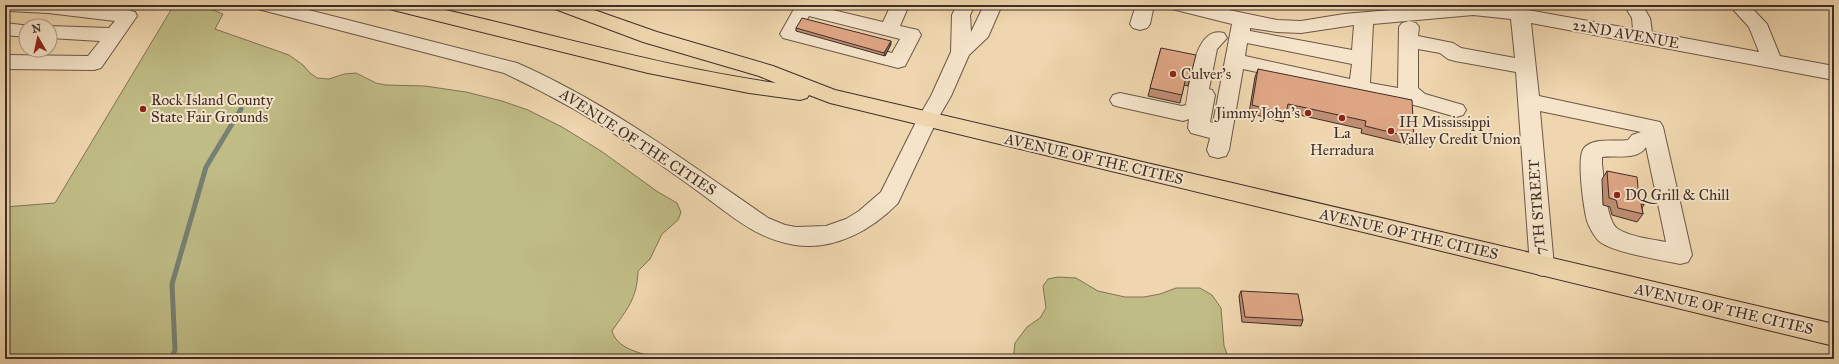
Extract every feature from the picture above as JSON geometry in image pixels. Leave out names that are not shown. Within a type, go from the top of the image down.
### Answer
[{"type":"main road","name":"AVENUE OF THE CITIES","points":[[562,5],[657,39],[766,71],[830,96],[1834,335]]},
{"type":"main road","name":"AVENUE OF THE CITIES","points":[[402,6],[697,77],[750,87],[830,96]]},
{"type":"main road","name":"AVENUE OF THE CITIES","points":[[991,134],[1258,198]]},
{"type":"street","points":[[5,62],[94,63],[128,16],[48,7],[9,5]]},
{"type":"street","name":"AVENUE OF THE CITIES","points":[[265,5],[510,68],[540,80],[613,123],[760,224],[781,233],[818,236],[836,233],[868,218],[890,197],[927,120]]},
{"type":"street","points":[[889,29],[900,5]]},
{"type":"street","points":[[927,120],[941,96],[961,52],[981,33],[993,5]]},
{"type":"street","points":[[1140,24],[1145,5]]},
{"type":"street","name":"22ND AVENUE","points":[[1179,5],[1222,15],[1241,28],[1277,26],[1301,27],[1364,19],[1473,9],[1518,11],[1643,37],[1834,73]]},
{"type":"street","points":[[1633,5],[1641,18],[1643,37]]},
{"type":"street","points":[[1738,5],[1757,24],[1772,61]]},
{"type":"street","points":[[803,7],[911,35],[898,61],[790,34],[803,7]]},
{"type":"street","points":[[961,8],[961,52]]},
{"type":"street","name":"7TH STREET","points":[[1518,11],[1526,66],[1542,266]]},
{"type":"street","points":[[1222,15],[1198,128],[1219,141],[1241,28],[1362,59]]},
{"type":"street","points":[[1409,15],[1408,90],[1418,99]]},
{"type":"street","points":[[1360,88],[1364,19]]},
{"type":"street","points":[[5,30],[18,31]]},
{"type":"street","points":[[58,32],[114,35]]},
{"type":"street","points":[[1120,100],[1183,114],[1195,109],[1208,46],[1217,38]]},
{"type":"street","points":[[1409,42],[1446,48],[1456,54],[1526,66]]},
{"type":"street","points":[[1235,61],[1418,99],[1456,110]]},
{"type":"street","points":[[1529,101],[1653,127],[1680,255],[1622,241],[1608,235],[1599,222],[1591,164],[1592,153],[1601,148],[1622,149],[1635,147],[1640,140],[1655,137]]},
{"type":"shaded area","points":[[174,5],[201,5],[223,14],[215,29],[289,55],[317,78],[329,79],[344,74],[356,73],[376,83],[386,85],[425,86],[466,92],[502,101],[528,110],[562,127],[601,151],[658,192],[677,203],[681,212],[678,220],[662,234],[650,259],[638,271],[636,289],[627,310],[612,331],[615,338],[627,348],[643,354],[667,359],[5,359],[5,207],[55,203]]},
{"type":"shaded area","points":[[1058,277],[1076,278],[1098,291],[1125,297],[1144,297],[1160,294],[1176,288],[1200,288],[1212,295],[1221,308],[1224,346],[1229,359],[1013,359],[1015,343],[1027,327],[1040,318],[1046,308],[1043,286],[1048,279]]},
{"type":"building","points":[[802,18],[891,41],[884,53],[796,28]]},
{"type":"building","name":"Culver's","points":[[1161,48],[1196,55],[1190,78],[1186,77],[1182,95],[1150,88]]},
{"type":"building","points":[[1258,69],[1412,100],[1414,138],[1365,126],[1366,121],[1288,104],[1286,114],[1252,105]]},
{"type":"building","points":[[1607,171],[1637,177],[1639,198],[1644,199],[1644,205],[1641,204],[1643,214],[1618,208],[1616,200],[1609,198]]},
{"type":"building","points":[[1241,291],[1298,294],[1303,320],[1245,317]]},
{"type":"waterway","points":[[171,359],[175,350],[172,284],[206,167],[241,109]]},
{"type":"place","name":"Culver's","points":[[1173,74]]},
{"type":"place","name":"Rock Island County State Fair Grounds","points":[[143,109]]},
{"type":"place","name":"Jimmy John's","points":[[1308,113]]},
{"type":"place","name":"La Herradura","points":[[1342,118]]},
{"type":"place","name":"IH Mississippi Valley Credit Union","points":[[1391,131]]},
{"type":"place","name":"DQ Grill & Chill","points":[[1617,195]]}]
